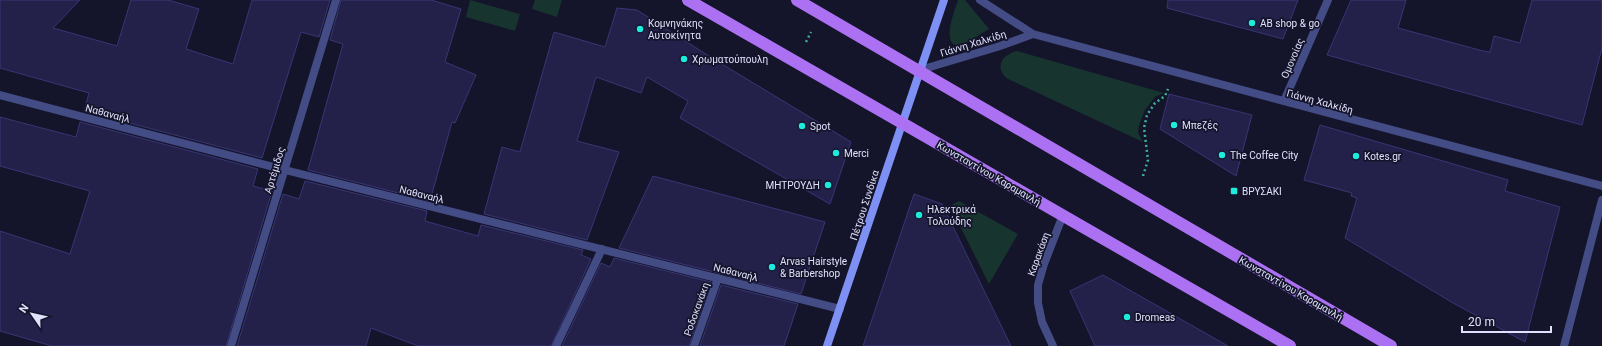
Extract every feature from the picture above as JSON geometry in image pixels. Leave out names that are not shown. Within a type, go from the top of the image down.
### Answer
[{"type":"main road","name":"Κωνσταντίνου Καραμανλή","points":[[688,0],[1290,346]]},
{"type":"main road","name":"Κωνσταντίνου Καραμανλή","points":[[797,0],[920,70],[1391,346]]},
{"type":"street","name":"Αρτέμιδος","points":[[232,346],[336,0]]},
{"type":"street","name":"Πέτρου Συνδίκα","points":[[827,346],[944,0]]},
{"type":"street","name":"Γιάννη Χαλκίδη","points":[[980,0],[1033,34],[1602,186]]},
{"type":"street","name":"Ομονοίας","points":[[1284,102],[1328,0]]},
{"type":"street","name":"Γιάννη Χαλκίδη","points":[[920,70],[997,47],[1033,34]]},
{"type":"street","name":"Ναθαναήλ","points":[[0,95],[285,170],[840,309]]},
{"type":"street","points":[[1564,346],[1602,200]]},
{"type":"street","name":"Καρακάση","points":[[1053,346],[1042,322],[1038,303],[1038,285],[1044,264],[1063,216]]},
{"type":"street","points":[[556,346],[602,249]]},
{"type":"street","name":"Ροδοκανάκη","points":[[694,346],[718,278]]},
{"type":"path","points":[[796,62],[820,13]]},
{"type":"path","points":[[1137,198],[1148,160],[1144,128],[1147,115],[1155,103],[1168,91],[1171,72]]},
{"type":"green space","points":[[470,0],[520,14],[515,31],[466,17]]},
{"type":"green space","points":[[535,0],[562,0],[557,17],[532,9]]},
{"type":"green space","points":[[958,0],[965,0],[989,29],[961,46],[954,45],[951,41],[950,35],[950,27]]},
{"type":"green space","points":[[1017,51],[1164,93],[1155,97],[1145,110],[1139,125],[1138,133],[1143,142],[1008,79],[1001,71],[1001,62],[1011,53]]},
{"type":"green space","points":[[959,201],[1018,234],[989,284],[951,208],[953,204]]},
{"type":"building","points":[[0,0],[80,0],[53,28],[117,46],[131,0],[168,0],[199,9],[186,49],[233,64],[252,0],[330,0],[319,37],[301,32],[262,158],[84,111],[89,93],[0,68]]},
{"type":"building","points":[[341,0],[431,0],[461,9],[445,62],[476,75],[455,123],[452,122],[430,201],[308,170],[343,44],[330,40]]},
{"type":"building","points":[[1168,0],[1298,0],[1283,39],[1167,8]]},
{"type":"building","points":[[1351,0],[1406,0],[1398,28],[1490,52],[1494,36],[1520,43],[1532,0],[1602,0],[1602,48],[1582,125],[1327,55]]},
{"type":"building","points":[[617,8],[637,10],[712,58],[851,142],[830,204],[680,118],[688,101],[647,77],[641,93],[596,77],[577,141],[619,152],[587,240],[484,214],[502,147],[520,152],[554,32],[605,47]]},
{"type":"building","points":[[1169,94],[1252,115],[1236,176],[1160,129]]},
{"type":"building","points":[[0,117],[76,137],[80,122],[258,169],[253,186],[272,191],[226,346],[52,346],[0,331],[0,231],[70,254],[90,191],[0,166]]},
{"type":"building","points":[[1320,125],[1508,180],[1505,191],[1560,207],[1525,342],[1453,303],[1345,238],[1357,198],[1351,196],[1352,193],[1304,180]]},
{"type":"building","points":[[653,176],[825,222],[801,294],[619,248]]},
{"type":"building","points":[[305,181],[427,211],[425,221],[478,236],[481,225],[583,250],[581,255],[591,259],[551,346],[418,346],[371,328],[366,346],[237,346],[283,194],[299,199]]},
{"type":"building","points":[[914,194],[942,204],[1011,346],[863,346]]},
{"type":"building","points":[[614,258],[711,282],[689,346],[562,346],[601,263],[610,267]]},
{"type":"building","points":[[1103,275],[1228,346],[1095,346],[1070,291]]},
{"type":"building","points":[[721,285],[798,304],[784,346],[700,346]]},
{"type":"place","name":"AB shop & go","points":[[1252,23]]},
{"type":"place","name":"Κομνηνάκης Αυτοκίνητα","points":[[640,29]]},
{"type":"place","name":"Χρωματούπουλη","points":[[684,59]]},
{"type":"place","name":"Μπεζές","points":[[1174,125]]},
{"type":"place","name":"Spot","points":[[802,126]]},
{"type":"place","name":"Merci","points":[[836,153]]},
{"type":"place","name":"The Coffee City","points":[[1222,155]]},
{"type":"place","name":"Kotes.gr","points":[[1356,156]]},
{"type":"place","name":"ΜΗΤΡΟΥΔΗ","points":[[828,185]]},
{"type":"place","name":"ΒΡΥΣΑΚΙ","points":[[1234,191]]},
{"type":"place","name":"Ηλεκτρικά Τολούδης","points":[[919,215]]},
{"type":"place","name":"Arvas Hairstyle & Barbershop","points":[[772,267]]},
{"type":"place","name":"Dromeas","points":[[1127,317]]}]
